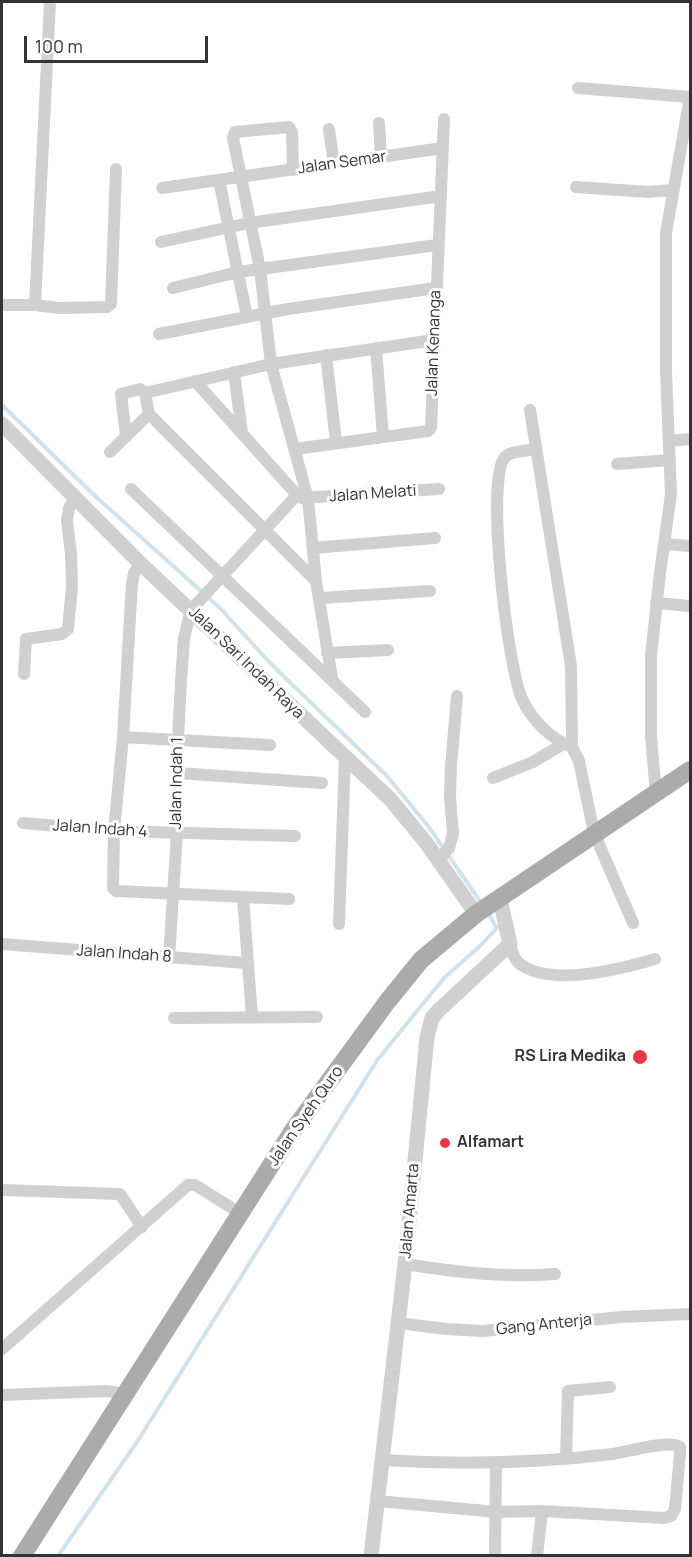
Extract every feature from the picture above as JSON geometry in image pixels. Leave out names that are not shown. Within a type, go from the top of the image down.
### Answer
[{"type":"main road","name":"Jalan Syeh Quro","points":[[22,1556],[294,1129],[387,1002],[421,960],[487,907],[690,770]]},
{"type":"street","points":[[35,304],[50,2]]},
{"type":"street","points":[[578,88],[690,97],[666,233],[665,278],[671,501],[656,603],[651,656],[651,736],[656,794]]},
{"type":"street","name":"Jalan Kenanga","points":[[295,448],[428,431],[431,428],[444,119]]},
{"type":"street","points":[[378,123],[381,157]]},
{"type":"street","points":[[293,170],[292,132],[289,127],[237,131],[233,138],[260,269],[272,364],[295,448],[313,548],[316,581],[332,678]]},
{"type":"street","points":[[329,129],[334,165]]},
{"type":"street","name":"Jalan Semar","points":[[162,188],[443,148]]},
{"type":"street","points":[[2,305],[35,304],[58,308],[107,307],[111,304],[116,169]]},
{"type":"street","points":[[219,180],[247,317]]},
{"type":"street","points":[[576,187],[648,192],[672,190]]},
{"type":"street","points":[[161,242],[249,223],[441,196]]},
{"type":"street","points":[[172,288],[238,272],[437,245]]},
{"type":"street","points":[[159,334],[247,317],[436,288]]},
{"type":"street","points":[[126,437],[121,394],[140,389],[146,393],[272,364],[434,340]]},
{"type":"street","points":[[376,348],[383,437]]},
{"type":"street","points":[[326,355],[336,442]]},
{"type":"street","points":[[234,372],[242,433]]},
{"type":"street","points":[[195,381],[302,497]]},
{"type":"street","points":[[146,393],[149,414],[316,581]]},
{"type":"street","points":[[530,410],[571,666],[567,745]]},
{"type":"street","points":[[110,452],[149,414]]},
{"type":"street","name":"Jalan Sari Indah Raya","points":[[2,424],[140,563],[193,607],[391,800],[443,855],[487,907]]},
{"type":"street","points":[[669,441],[690,439]]},
{"type":"street","points":[[535,449],[509,454],[505,457],[501,466],[498,509],[500,582],[519,693],[540,726],[567,745],[579,761],[594,833],[633,924]]},
{"type":"street","points":[[617,464],[670,460]]},
{"type":"street","points":[[131,489],[332,678],[365,712]]},
{"type":"street","name":"Jalan Melati","points":[[302,497],[439,489]]},
{"type":"street","points":[[193,607],[265,531],[302,497]]},
{"type":"street","points":[[24,674],[26,639],[62,634],[68,629],[72,587],[71,554],[66,520],[69,508],[76,498]]},
{"type":"street","points":[[313,548],[435,538]]},
{"type":"street","points":[[664,543],[690,546]]},
{"type":"street","points":[[140,563],[134,573],[132,583],[123,737],[114,831],[113,890],[289,899]]},
{"type":"street","points":[[320,598],[430,591]]},
{"type":"street","points":[[656,603],[690,606]]},
{"type":"street","name":"Jalan Indah 1","points":[[169,958],[177,832],[178,739],[184,638],[193,607]]},
{"type":"street","points":[[327,653],[388,650]]},
{"type":"street","points":[[443,855],[453,834],[450,797],[457,696]]},
{"type":"street","points":[[123,737],[270,745]]},
{"type":"street","points":[[493,778],[567,745]]},
{"type":"street","points":[[339,924],[345,757]]},
{"type":"street","points":[[178,773],[322,783]]},
{"type":"street","name":"Jalan Indah 4","points":[[23,823],[114,831],[295,836]]},
{"type":"street","points":[[243,897],[246,963],[252,1017]]},
{"type":"street","points":[[487,907],[510,944],[514,958],[520,964],[539,973],[576,975],[655,960]]},
{"type":"street","name":"Jalan Indah 8","points":[[2,944],[246,963]]},
{"type":"street","name":"Jalan Amarta","points":[[371,1556],[405,1264],[429,1028],[438,1011],[510,944]]},
{"type":"street","points":[[174,1018],[317,1017]]},
{"type":"street","points":[[2,1349],[191,1184],[240,1213]]},
{"type":"street","points":[[2,1190],[120,1194],[142,1227]]},
{"type":"street","points":[[405,1264],[496,1275],[555,1274]]},
{"type":"street","name":"Gang Anterja","points":[[398,1323],[483,1331],[621,1317],[690,1314]]},
{"type":"street","points":[[566,1460],[568,1391],[610,1387]]},
{"type":"street","points":[[2,1395],[107,1390],[126,1394]]},
{"type":"street","points":[[378,1501],[497,1512],[542,1511],[664,1518],[671,1516],[675,1509],[680,1448],[676,1444],[669,1443],[632,1451],[566,1460],[443,1464],[383,1461]]},
{"type":"street","points":[[495,1556],[496,1461]]},
{"type":"street","points":[[537,1556],[542,1511]]},
{"type":"waterway","points":[[2,405],[94,495],[220,608],[272,665],[387,776],[428,826],[482,904]]},
{"type":"waterway","points":[[58,1556],[137,1442],[378,1059],[444,978],[497,928],[488,913]]},
{"type":"place","name":"RS Lira Medika","points":[[640,1057]]},
{"type":"place","name":"Alfamart","points":[[445,1143]]}]
